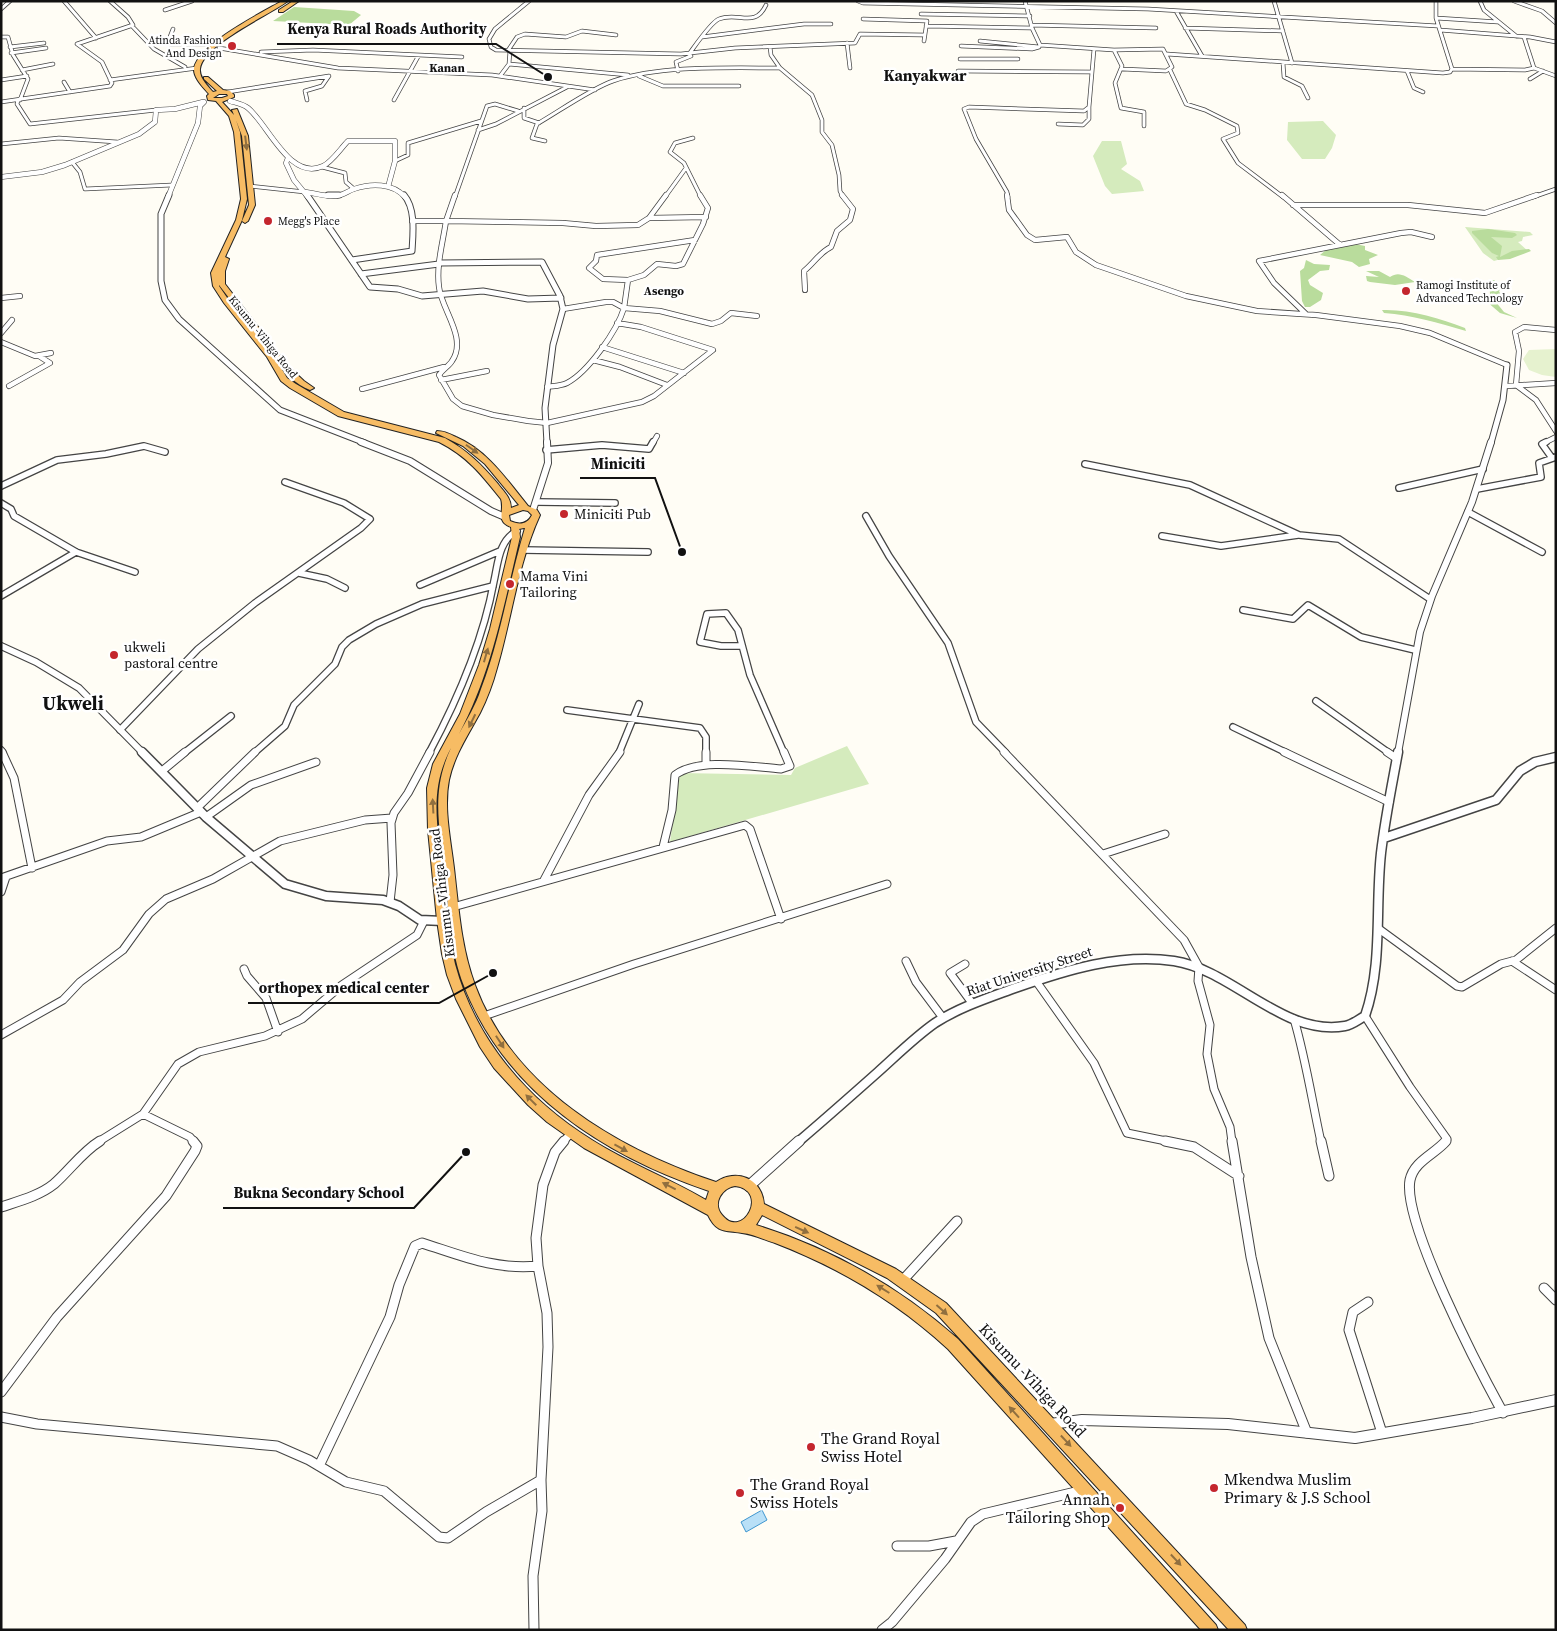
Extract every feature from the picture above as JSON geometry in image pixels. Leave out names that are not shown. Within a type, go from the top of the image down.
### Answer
[{"type":"highway","points":[[267,15],[281,1]]},
{"type":"highway","points":[[267,15],[286,1]]},
{"type":"highway","points":[[227,96],[219,100],[211,97],[199,77],[197,68],[204,54],[292,1]]},
{"type":"highway","points":[[267,15],[298,1]]},
{"type":"highway","name":"Kisumu -Vihiga Road","points":[[218,46],[206,60],[203,70],[207,80],[227,96],[238,115],[245,136],[252,204],[223,266],[222,284],[286,369],[301,383],[355,414],[440,432],[466,444],[488,462],[529,509]]},
{"type":"highway","points":[[211,97],[227,96]]},
{"type":"highway","name":"Kisumu -Vihiga Road","points":[[219,100],[232,116],[237,132],[244,199],[239,220],[214,272],[216,286],[226,304],[270,356],[284,379],[293,386],[342,414],[433,438],[457,448],[472,458],[492,479],[507,501],[506,515]]},
{"type":"highway","points":[[515,508],[529,509],[536,518],[531,524],[516,529],[506,522],[506,515],[515,508]]},
{"type":"highway","name":"Kisumu -Vihiga Road","points":[[531,524],[494,665],[473,718],[448,768],[444,783],[445,820],[453,907],[470,986],[484,1016],[502,1046],[550,1100],[620,1148],[668,1171],[717,1188]]},
{"type":"highway","name":"Kisumu -Vihiga Road","points":[[516,529],[480,675],[456,731],[440,760],[433,781],[432,806],[443,921],[452,974],[463,1003],[492,1056],[538,1106],[571,1133],[711,1210]]},
{"type":"highway","points":[[740,1226],[752,1220],[759,1207],[756,1194],[749,1186],[731,1182],[717,1188],[712,1195],[711,1210],[720,1223],[770,1234],[865,1278],[933,1325],[953,1344],[1211,1630]]},
{"type":"highway","name":"Kisumu -Vihiga Road","points":[[759,1207],[778,1219],[859,1256],[903,1280],[941,1308],[1240,1630]]},
{"type":"street","points":[[1,9],[10,1]]},
{"type":"street","points":[[64,1],[96,38]]},
{"type":"street","points":[[110,1],[134,23],[132,26],[154,49],[186,68]]},
{"type":"street","points":[[165,10],[192,1]]},
{"type":"street","points":[[529,1],[495,29],[489,39],[491,47],[496,50],[689,54],[729,48],[856,43],[860,34],[924,35]]},
{"type":"street","points":[[858,1],[1278,16],[1439,28],[1524,37],[1555,43]]},
{"type":"street","points":[[1024,1],[1040,45]]},
{"type":"street","points":[[1274,1],[1292,54],[1292,63]]},
{"type":"street","points":[[1436,1],[1436,18],[1452,69]]},
{"type":"street","points":[[1480,1],[1484,10],[1516,36]]},
{"type":"street","points":[[1514,1],[1542,11],[1556,23]]},
{"type":"street","points":[[689,54],[717,19],[730,16],[756,18],[762,14],[766,5]]},
{"type":"street","points":[[1176,11],[1202,56]]},
{"type":"street","points":[[921,14],[1030,16]]},
{"type":"street","points":[[863,18],[927,21],[924,42]]},
{"type":"street","points":[[1436,18],[1498,22]]},
{"type":"street","points":[[702,37],[804,24],[831,24]]},
{"type":"street","points":[[1,102],[109,87],[111,85],[106,65],[101,59],[78,44],[108,32],[132,26]]},
{"type":"street","points":[[926,26],[1156,28]]},
{"type":"street","points":[[1186,28],[1283,31]]},
{"type":"street","points":[[173,29],[168,42],[170,44],[218,46],[338,68],[500,76],[595,90]]},
{"type":"street","points":[[500,76],[509,64],[509,50],[517,37],[526,34],[566,36],[582,32],[616,34]]},
{"type":"street","points":[[1,37],[8,37],[11,53],[27,76],[28,83],[17,104],[30,124],[175,109],[204,102]]},
{"type":"street","points":[[1524,37],[1534,68]]},
{"type":"street","points":[[980,41],[1114,50],[1164,50],[1172,67],[1170,70],[1186,104],[1206,110],[1237,126],[1238,133],[1226,136],[1223,139],[1238,164],[1273,187],[1339,244]]},
{"type":"street","points":[[10,47],[44,43]]},
{"type":"street","points":[[847,43],[850,68]]},
{"type":"street","points":[[961,46],[1036,49],[1040,45]]},
{"type":"street","points":[[770,47],[771,55],[780,68],[812,95],[822,120],[822,132],[832,145],[839,174],[840,191],[854,212],[850,220],[837,232],[831,247],[823,251],[818,260],[804,270],[805,290]]},
{"type":"street","points":[[11,53],[46,48]]},
{"type":"street","points":[[1001,49],[1002,59]]},
{"type":"street","points":[[1058,124],[1085,124],[1088,119],[1094,49]]},
{"type":"street","points":[[252,53],[313,50],[462,57]]},
{"type":"street","points":[[1114,50],[1122,69],[1115,83],[1121,108],[1144,112],[1144,126]]},
{"type":"street","points":[[678,71],[676,62],[694,53]]},
{"type":"street","points":[[1167,54],[1448,73],[1452,69],[1525,70],[1534,68],[1556,76]]},
{"type":"street","points":[[394,100],[419,55]]},
{"type":"street","points":[[960,59],[1018,59]]},
{"type":"street","points":[[1283,63],[1284,77],[1302,86],[1308,98]]},
{"type":"street","points":[[22,70],[53,64]]},
{"type":"street","points":[[509,64],[631,77]]},
{"type":"street","points":[[110,80],[186,68],[197,68]]},
{"type":"street","points":[[546,141],[531,137],[535,126],[612,81],[678,71],[720,68],[780,68]]},
{"type":"street","points":[[1122,69],[1170,70]]},
{"type":"street","points":[[958,71],[1092,72]]},
{"type":"street","points":[[1407,71],[1414,88],[1423,92]]},
{"type":"street","points":[[1530,79],[1544,71]]},
{"type":"street","points":[[1,80],[27,76]]},
{"type":"street","points":[[227,96],[329,76],[322,86],[305,90],[307,100]]},
{"type":"street","points":[[637,76],[663,86],[739,86]]},
{"type":"street","points":[[64,82],[70,92]]},
{"type":"street","points":[[478,130],[496,124],[568,86]]},
{"type":"street","points":[[227,96],[250,110],[288,158],[305,167],[322,167],[345,173],[346,182],[354,189]]},
{"type":"street","points":[[211,97],[200,106],[198,123],[161,214],[161,281],[165,300],[179,319],[280,410],[410,462],[491,512],[506,515]]},
{"type":"street","points":[[518,111],[489,104],[480,121],[446,221],[437,273],[441,296],[451,319],[456,345],[454,359],[444,367],[439,375],[441,380],[453,399],[467,408],[509,418],[547,423],[642,402],[654,396],[666,385],[712,352],[712,349],[641,327],[617,323]]},
{"type":"street","points":[[1089,107],[1080,112],[964,108],[976,139],[1007,192],[1009,210],[1031,239],[1066,237],[1076,252],[1096,265],[1186,296],[1256,311],[1306,314],[1386,323],[1421,331],[1507,365],[1507,386],[1477,489],[1421,622],[1389,802],[1384,838],[1373,993],[1365,1016],[1410,1087],[1447,1139],[1421,1162],[1411,1178],[1409,1188],[1420,1233],[1431,1261],[1476,1362],[1503,1413]]},
{"type":"street","points":[[524,108],[524,118],[539,123]]},
{"type":"street","points":[[1,177],[42,172],[72,162],[139,134],[156,120],[156,110]]},
{"type":"street","points":[[395,161],[408,155],[408,143],[480,121]]},
{"type":"street","points":[[1,144],[87,138],[117,142]]},
{"type":"street","points":[[693,138],[675,143],[670,151],[684,163],[691,180],[708,208],[706,217],[695,240],[681,265],[657,264],[644,275],[628,280],[603,279],[589,268],[596,261],[597,255],[695,240]]},
{"type":"street","points":[[322,167],[350,141],[395,141],[395,161],[388,187]]},
{"type":"street","points":[[288,158],[286,163],[289,171],[373,288],[441,296],[455,292],[482,291],[528,299],[560,298]]},
{"type":"street","points":[[72,162],[80,172],[86,188],[172,185]]},
{"type":"street","points":[[412,221],[629,226],[642,224],[649,218],[686,168]]},
{"type":"street","points":[[250,186],[336,196],[354,189],[388,187],[401,191],[407,196],[413,210],[411,252],[352,260]]},
{"type":"street","points":[[1293,205],[1408,204],[1485,213],[1556,190]]},
{"type":"street","points":[[649,218],[706,217]]},
{"type":"street","points":[[1306,314],[1274,283],[1259,261],[1290,253],[1410,232],[1432,237]]},
{"type":"street","points":[[362,274],[440,264],[542,262],[563,308],[553,345],[547,387],[545,408],[548,463],[537,502],[529,509]]},
{"type":"street","points":[[547,387],[570,381],[593,360],[617,323],[624,308],[628,280]]},
{"type":"street","points":[[1,298],[20,296]]},
{"type":"street","points":[[563,308],[613,302],[624,308],[660,311],[712,324],[721,321],[731,313],[757,316]]},
{"type":"street","points":[[1,333],[12,320]]},
{"type":"street","points":[[1516,385],[1519,351],[1516,331],[1524,327],[1556,330]]},
{"type":"street","points":[[1,342],[33,356],[51,353]]},
{"type":"street","points":[[602,347],[684,372]]},
{"type":"street","points":[[8,386],[50,364],[39,356]]},
{"type":"street","points":[[593,360],[620,367],[666,385]]},
{"type":"street","points":[[362,389],[444,367]]},
{"type":"street","points":[[441,380],[487,371]]},
{"type":"street","points":[[1507,386],[1531,383],[1556,383]]},
{"type":"street","points":[[1516,385],[1536,400],[1556,431]]},
{"type":"street","points":[[546,450],[602,445],[649,449],[657,436]]},
{"type":"street","points":[[1477,489],[1541,477],[1539,463],[1554,458],[1542,444],[1556,437]]},
{"type":"street","points":[[1,486],[58,460],[106,454],[144,446],[165,452]]},
{"type":"street","points":[[1085,464],[1190,485],[1299,534]]},
{"type":"street","points":[[1399,488],[1483,469]]},
{"type":"street","points":[[120,730],[198,648],[255,603],[362,528],[370,518],[364,512],[330,497],[285,482]]},
{"type":"street","points":[[537,502],[615,503]]},
{"type":"street","points":[[1,503],[11,509],[12,515],[76,552],[135,572]]},
{"type":"street","points":[[1468,512],[1542,552]]},
{"type":"street","points":[[866,516],[889,556],[948,643],[976,722],[990,739],[1184,940],[1200,967],[1198,981],[1210,1025],[1206,1054],[1214,1089],[1230,1127],[1251,1257],[1269,1338],[1307,1434]]},
{"type":"street","points":[[390,902],[393,875],[392,818],[408,793],[458,697],[474,653],[494,586],[500,551],[509,536],[516,529]]},
{"type":"street","points":[[1162,536],[1221,546],[1299,534],[1332,537],[1344,541],[1430,599]]},
{"type":"street","points":[[523,550],[648,552]]},
{"type":"street","points":[[420,585],[500,551]]},
{"type":"street","points":[[1,596],[76,552]]},
{"type":"street","points":[[299,573],[327,579],[345,588]]},
{"type":"street","points":[[202,812],[239,766],[285,726],[294,705],[335,664],[342,647],[349,640],[376,624],[422,604],[494,586]]},
{"type":"street","points":[[1243,610],[1293,619],[1310,605],[1354,634],[1415,650]]},
{"type":"street","points":[[663,847],[672,810],[676,773],[690,767],[706,765],[780,769],[790,766],[753,683],[738,630],[728,614],[723,612],[707,614],[700,642],[721,646],[741,646]]},
{"type":"street","points":[[1,646],[36,662],[73,684],[88,696],[202,812],[251,856],[286,884],[300,891],[327,896],[378,898],[390,902],[423,923],[443,921]]},
{"type":"street","points":[[1316,701],[1396,758]]},
{"type":"street","points":[[544,880],[589,794],[618,753],[640,704]]},
{"type":"street","points":[[567,710],[700,728],[706,737],[706,765]]},
{"type":"street","points":[[162,771],[212,729],[231,716]]},
{"type":"street","points":[[1234,727],[1389,802]]},
{"type":"street","points":[[1,750],[18,787],[25,846],[32,868]]},
{"type":"street","points":[[1384,838],[1454,813],[1490,804],[1496,800],[1519,769],[1535,761],[1556,757]]},
{"type":"street","points":[[1,892],[4,877],[107,841],[141,837],[202,812],[251,784],[316,762]]},
{"type":"street","points":[[1,1035],[63,1000],[80,982],[123,950],[149,914],[162,902],[213,879],[251,856],[285,840],[365,820],[392,818]]},
{"type":"street","points":[[453,907],[544,880],[748,825],[781,919]]},
{"type":"street","points":[[1103,854],[1165,834]]},
{"type":"street","points":[[484,1016],[651,957],[781,919],[887,884]]},
{"type":"street","points":[[1,1207],[38,1194],[54,1184],[90,1147],[143,1114],[168,1078],[186,1059],[219,1046],[246,1042],[278,1032],[308,1016],[342,985],[417,935],[423,923]]},
{"type":"street","points":[[1379,928],[1460,987],[1501,964],[1512,961],[1556,928]]},
{"type":"street","name":"Riat University Street","points":[[749,1186],[890,1061],[943,1018],[972,1003],[1086,965],[1121,959],[1159,959],[1200,967],[1294,1019],[1335,1028],[1349,1026],[1365,1016]]},
{"type":"street","points":[[906,961],[916,982],[943,1018]]},
{"type":"street","points":[[1512,961],[1556,990]]},
{"type":"street","points":[[965,964],[950,971],[950,973],[972,1003]]},
{"type":"street","points":[[244,970],[266,998],[278,1032]]},
{"type":"street","points":[[1036,981],[1094,1063],[1127,1132],[1189,1145],[1204,1152],[1239,1176]]},
{"type":"street","points":[[1294,1019],[1306,1060],[1312,1102],[1329,1176]]},
{"type":"street","points":[[1,1392],[38,1346],[56,1316],[166,1196],[195,1151],[197,1146],[190,1137],[156,1118],[143,1114]]},
{"type":"street","points":[[534,1630],[533,1576],[542,1511],[541,1480],[548,1339],[548,1313],[538,1266],[536,1238],[543,1184],[555,1152],[571,1133]]},
{"type":"street","points":[[903,1280],[958,1221]]},
{"type":"street","points":[[320,1466],[390,1317],[399,1285],[415,1246],[422,1242],[497,1266],[514,1268],[538,1266]]},
{"type":"street","points":[[1544,1288],[1556,1300]]},
{"type":"street","points":[[1368,1302],[1359,1306],[1351,1313],[1349,1330],[1382,1433]]},
{"type":"street","points":[[1050,1424],[1106,1420],[1228,1424],[1355,1438],[1503,1413],[1556,1400]]},
{"type":"street","points":[[1,1416],[37,1424],[76,1426],[278,1446],[320,1466],[346,1482],[384,1491],[432,1532],[448,1538],[486,1512],[541,1480]]},
{"type":"street","points":[[882,1630],[892,1622],[945,1559],[971,1522],[983,1514],[1084,1490]]},
{"type":"street","points":[[897,1546],[929,1546],[956,1541]]},
{"type":"green space","points":[[294,7],[354,11],[361,15],[349,25],[273,21]]},
{"type":"green space","points":[[1323,121],[1336,135],[1332,148],[1325,159],[1302,159],[1287,140],[1288,122]]},
{"type":"green space","points":[[1102,141],[1121,141],[1127,164],[1121,169],[1140,181],[1144,191],[1112,194],[1105,186],[1093,156]]},
{"type":"green space","points":[[1465,227],[1530,232],[1533,235],[1523,237],[1522,241],[1518,242],[1528,251],[1494,261],[1483,253]]},
{"type":"green space","points":[[1488,229],[1515,233],[1517,235],[1512,238],[1491,237],[1502,246],[1500,257],[1512,251],[1529,249],[1531,251],[1510,259],[1498,260],[1496,257],[1499,256],[1492,253],[1472,233],[1472,231]]},
{"type":"green space","points":[[1355,244],[1365,246],[1365,250],[1378,255],[1369,259],[1370,264],[1359,267],[1352,262],[1320,255],[1326,250]]},
{"type":"green space","points":[[1306,260],[1314,264],[1330,265],[1329,270],[1320,271],[1308,280],[1310,285],[1323,293],[1321,300],[1310,307],[1305,307],[1302,301],[1300,271],[1304,268]]},
{"type":"green space","points":[[1366,271],[1379,271],[1390,277],[1396,274],[1402,275],[1415,282],[1395,285],[1370,282],[1367,281],[1366,276],[1379,277]]},
{"type":"green space","points":[[1489,280],[1495,280],[1496,286],[1500,289],[1499,292],[1503,295],[1503,299],[1495,301],[1504,312],[1517,318],[1500,313],[1486,301],[1490,294]]},
{"type":"green space","points":[[1382,310],[1424,315],[1465,328],[1466,331],[1415,317],[1384,313]]},
{"type":"green space","points":[[1556,349],[1556,377],[1542,375],[1529,370],[1523,359],[1529,350]]},
{"type":"green space","points":[[847,746],[869,784],[670,842],[680,773],[791,775],[795,768]]},
{"type":"water","points":[[762,1510],[767,1520],[746,1532],[741,1522]]},
{"type":"place","name":"Atinda Fashion And Design","points":[[232,46]]},
{"type":"place","name":"Kenya Rural Roads Authority","points":[[548,77]]},
{"type":"place","name":"Megg's Place","points":[[268,221]]},
{"type":"place","name":"Ramogi Institute of Advanced Technology","points":[[1406,291]]},
{"type":"place","name":"Miniciti Pub","points":[[564,514]]},
{"type":"place","name":"Miniciti","points":[[682,552]]},
{"type":"place","name":"Mama Vini Tailoring","points":[[510,584]]},
{"type":"place","name":"ukweli pastoral centre","points":[[114,655]]},
{"type":"place","name":"orthopex medical center","points":[[493,973]]},
{"type":"place","name":"Bukna Secondary School","points":[[466,1152]]},
{"type":"place","name":"The Grand Royal Swiss Hotel","points":[[811,1447]]},
{"type":"place","name":"Mkendwa Muslim Primary & J.S School","points":[[1214,1488]]},
{"type":"place","name":"The Grand Royal Swiss Hotels","points":[[740,1493]]},
{"type":"place","name":"Annah Tailoring Shop","points":[[1120,1508]]},
{"type":"district","name":"Kanan","points":[[447,68]]},
{"type":"district","name":"Kanyakwar","points":[[925,75]]},
{"type":"district","name":"Asengo","points":[[664,291]]},
{"type":"district","name":"Ukweli","points":[[73,703]]}]
